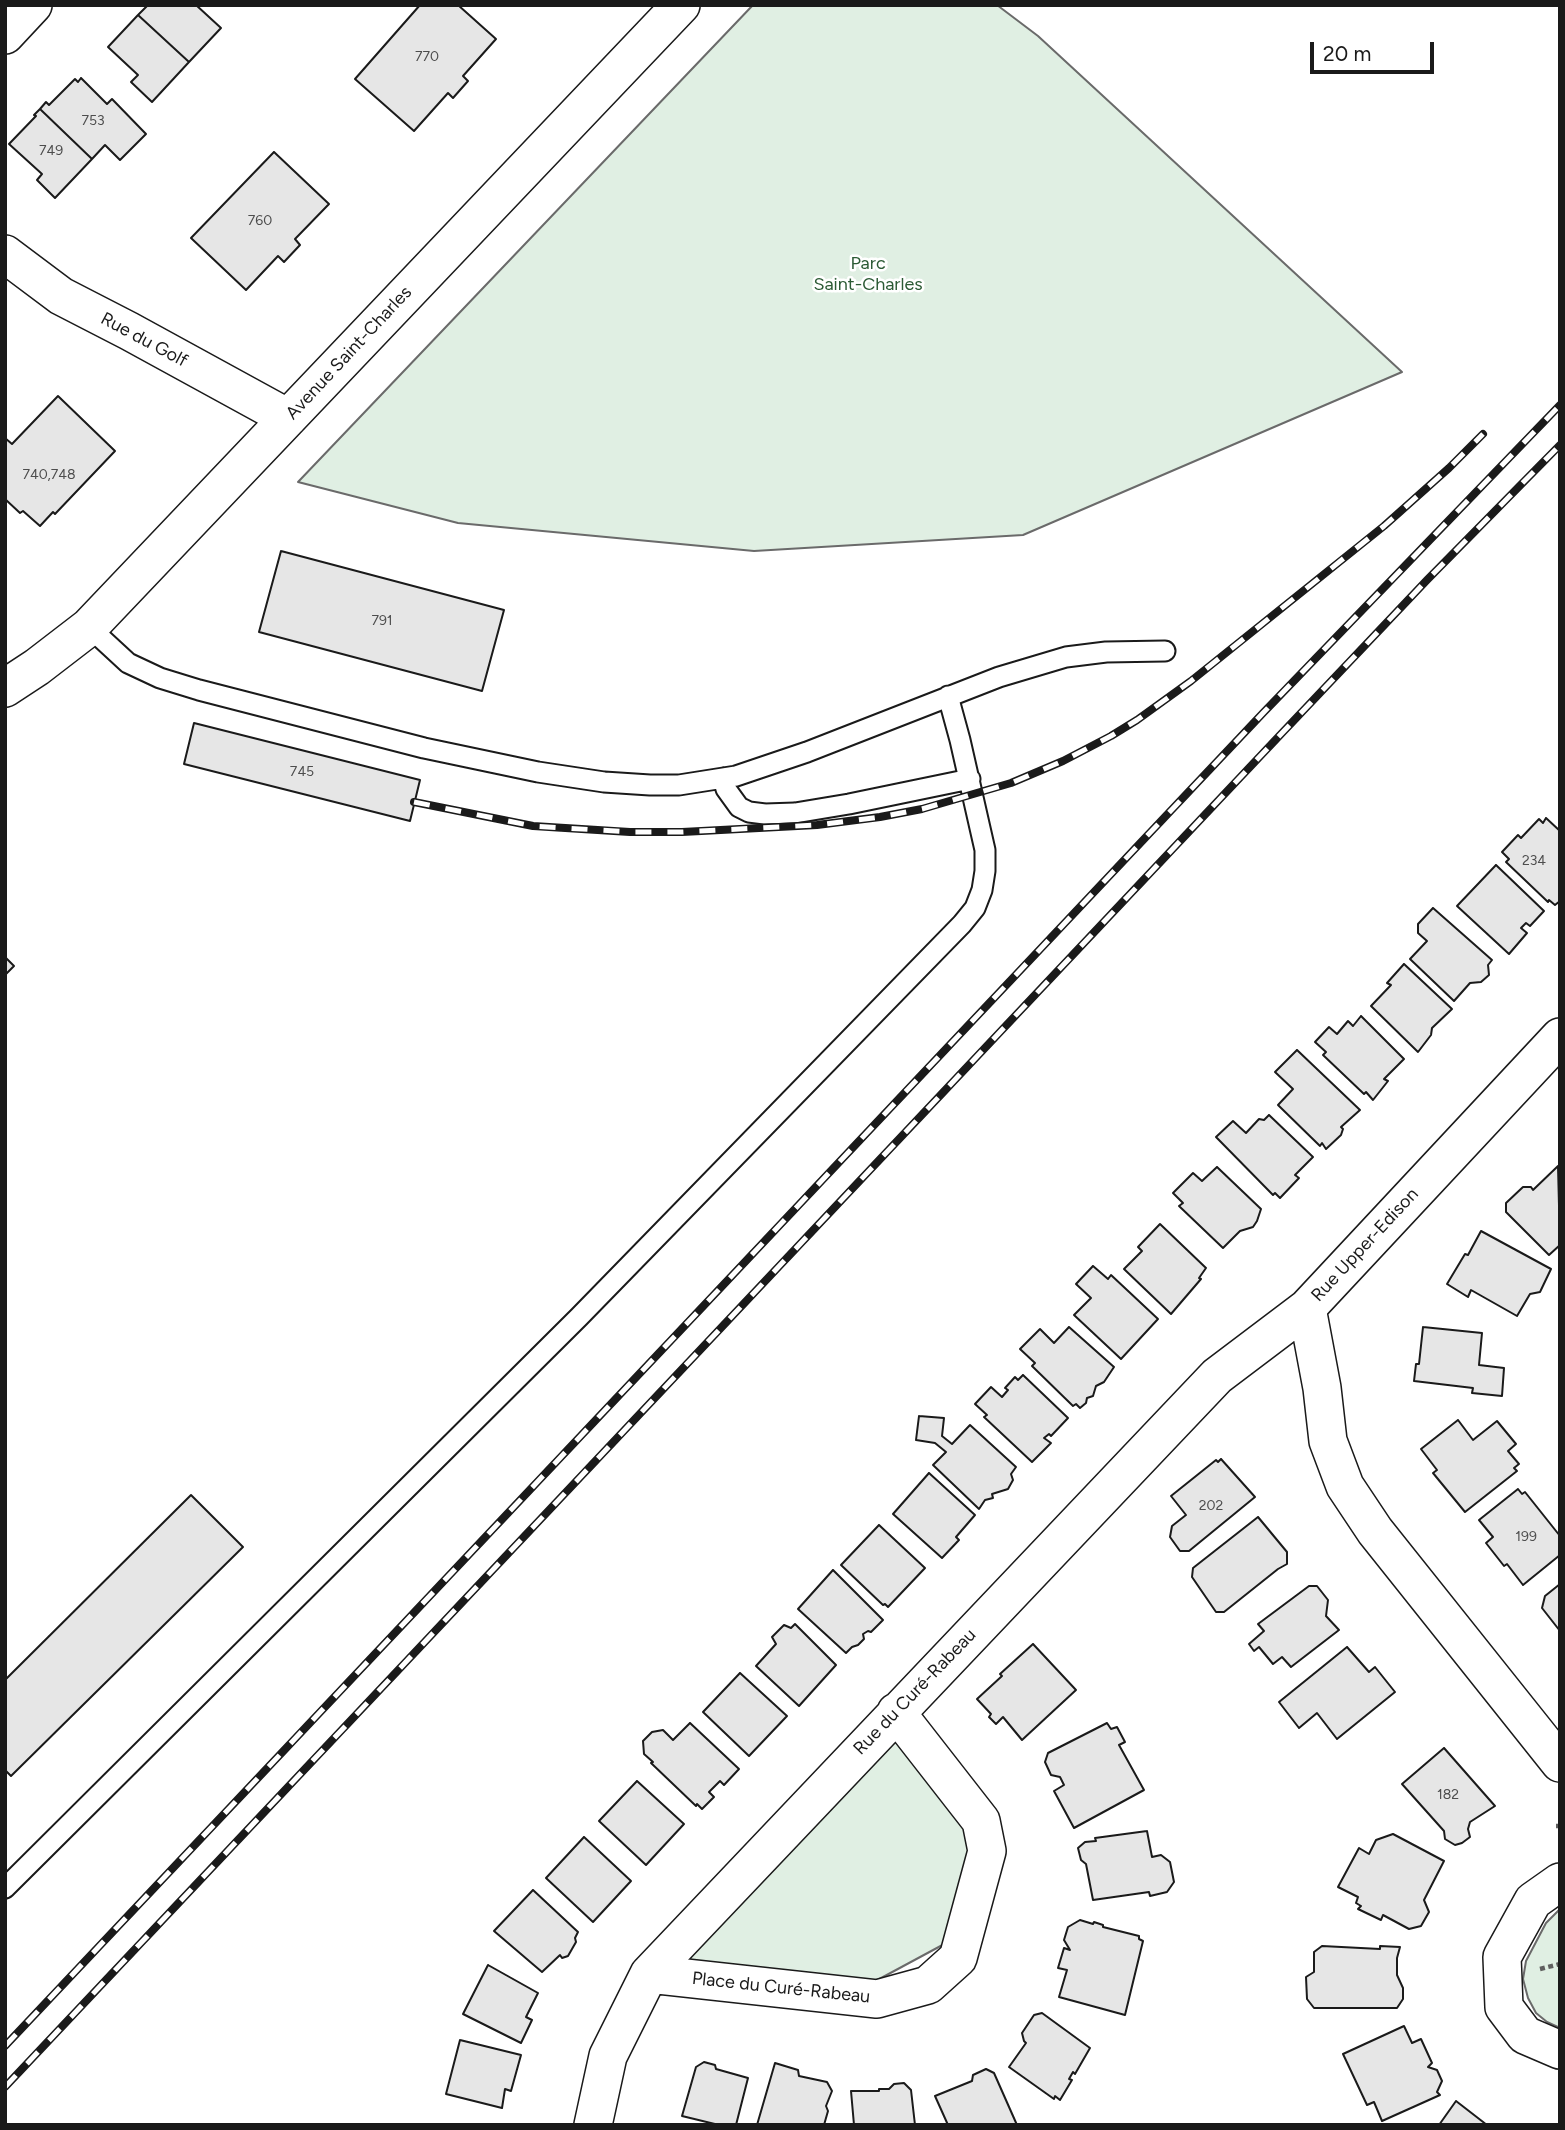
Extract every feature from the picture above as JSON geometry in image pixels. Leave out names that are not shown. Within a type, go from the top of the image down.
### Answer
[{"type":"street","points":[[5,35],[33,5]]},
{"type":"street","name":"Avenue Saint-Charles","points":[[5,688],[89,627],[681,5]]},
{"type":"street","name":"Rue du Golf","points":[[5,254],[61,296],[288,418]]},
{"type":"street","name":"Rue Upper-Edison","points":[[1560,1037],[1307,1308],[1322,1388],[1328,1441],[1345,1486],[1375,1531],[1560,1763]]},
{"type":"street","name":"Rue du Curé-Rabeau","points":[[593,2125],[608,2056],[649,1974],[1217,1376],[1307,1308]]},
{"type":"street","name":"Place du Curé-Rabeau","points":[[649,1974],[877,1999],[928,1985],[958,1958],[987,1851],[981,1821],[896,1712]]},
{"type":"street","points":[[1560,1882],[1534,1901],[1502,1957],[1504,2007],[1525,2035],[1560,2050]]},
{"type":"lane","points":[[89,627],[128,663],[160,678],[199,690],[424,748],[538,772],[604,782],[669,785],[736,776],[807,752],[999,677],[1066,657],[1107,652],[1165,651]]},
{"type":"lane","points":[[5,1888],[570,1327],[975,908],[982,890],[985,850],[948,696]]},
{"type":"lane","points":[[723,778],[726,789],[739,807],[749,812],[765,814],[795,813],[849,804],[970,779]]},
{"type":"green space","name":"Parc Saint-Charles","points":[[753,5],[997,5],[1038,36],[1402,372],[1023,535],[754,551],[458,523],[298,482]]},
{"type":"green space","points":[[894,1729],[976,1835],[948,1942],[870,1984],[674,1963]]},
{"type":"green space","points":[[1560,1909],[1560,2028],[1536,2013],[1528,1998],[1523,1979],[1526,1961],[1546,1923]]},
{"type":"building","points":[[148,5],[196,5],[221,28],[189,62],[138,15]]},
{"type":"building","points":[[420,5],[458,5],[496,39],[463,76],[468,81],[453,98],[448,93],[414,131],[355,79]]},
{"type":"building","points":[[138,15],[189,62],[152,102],[131,82],[138,75],[108,47]]},
{"type":"building","points":[[81,78],[107,104],[112,99],[146,134],[120,160],[105,145],[92,159],[40,109],[46,102],[49,105],[75,79],[78,82]]},
{"type":"building","points":[[40,109],[92,159],[55,198],[37,180],[42,174],[9,144]]},
{"type":"building","points":[[274,152],[329,204],[295,239],[300,245],[284,262],[278,256],[246,290],[191,238]]},
{"type":"building","points":[[58,396],[115,451],[55,514],[53,512],[40,526],[5,499],[5,438],[12,444]]},
{"type":"building","points":[[281,551],[504,610],[482,691],[259,632]]},
{"type":"building","points":[[194,723],[420,780],[410,821],[184,764]]},
{"type":"building","points":[[1546,818],[1560,831],[1560,901],[1555,905],[1549,900],[1548,902],[1506,862],[1509,859],[1502,852],[1518,835],[1521,838],[1539,819],[1543,823]]},
{"type":"building","points":[[1496,865],[1544,911],[1530,926],[1526,923],[1521,928],[1527,933],[1509,954],[1457,906]]},
{"type":"building","points":[[1433,908],[1492,960],[1488,965],[1489,975],[1481,982],[1470,983],[1454,1001],[1410,959],[1427,941],[1418,933],[1418,924]]},
{"type":"building","points":[[5,957],[14,966],[5,975]]},
{"type":"building","points":[[1404,964],[1452,1009],[1432,1028],[1431,1035],[1418,1052],[1371,1006],[1391,985],[1387,983]]},
{"type":"building","points":[[1361,1016],[1404,1059],[1384,1079],[1388,1081],[1373,1100],[1323,1055],[1326,1052],[1315,1042],[1329,1027],[1337,1034],[1348,1021],[1353,1026]]},
{"type":"building","points":[[1297,1050],[1360,1110],[1341,1127],[1341,1135],[1326,1149],[1278,1105],[1293,1089],[1275,1072]]},
{"type":"building","points":[[1269,1115],[1313,1157],[1295,1175],[1299,1178],[1280,1198],[1275,1193],[1273,1195],[1216,1137],[1233,1121],[1246,1133],[1259,1119],[1264,1120]]},
{"type":"building","points":[[1558,1166],[1560,1245],[1549,1255],[1506,1212],[1506,1203],[1523,1187],[1531,1187],[1533,1190]]},
{"type":"building","points":[[1217,1167],[1261,1209],[1253,1227],[1240,1231],[1223,1248],[1179,1206],[1183,1203],[1173,1193],[1193,1173],[1202,1181]]},
{"type":"building","points":[[1160,1224],[1206,1268],[1199,1278],[1201,1279],[1171,1314],[1124,1269],[1142,1251],[1138,1247]]},
{"type":"building","points":[[1481,1231],[1551,1269],[1540,1292],[1530,1294],[1517,1316],[1471,1290],[1468,1297],[1447,1284]]},
{"type":"building","points":[[1093,1266],[1108,1279],[1111,1275],[1158,1319],[1121,1359],[1074,1315],[1091,1298],[1076,1284]]},
{"type":"building","points":[[1069,1327],[1114,1367],[1104,1382],[1096,1386],[1093,1396],[1087,1398],[1080,1408],[1076,1404],[1073,1406],[1032,1366],[1035,1363],[1020,1349],[1040,1329],[1054,1343]]},
{"type":"building","points":[[1423,1327],[1482,1333],[1479,1365],[1504,1368],[1502,1396],[1472,1393],[1473,1388],[1414,1381],[1416,1364],[1419,1364]]},
{"type":"building","points":[[1023,1375],[1068,1418],[1051,1436],[1049,1434],[1044,1438],[1051,1443],[1032,1462],[984,1417],[987,1415],[975,1404],[991,1387],[1002,1397],[1008,1390],[1005,1388],[1015,1377],[1018,1380]]},
{"type":"building","points":[[919,1416],[944,1418],[942,1436],[952,1444],[970,1425],[1016,1467],[1011,1474],[1013,1480],[1008,1489],[992,1494],[993,1498],[985,1500],[979,1509],[933,1465],[946,1452],[935,1443],[916,1440]]},
{"type":"building","points":[[1458,1420],[1473,1440],[1497,1421],[1516,1444],[1508,1451],[1519,1464],[1514,1468],[1517,1471],[1465,1512],[1433,1473],[1437,1470],[1421,1449]]},
{"type":"building","points":[[1221,1459],[1255,1497],[1189,1551],[1180,1551],[1170,1537],[1172,1526],[1186,1515],[1171,1496],[1216,1460],[1218,1462]]},
{"type":"building","points":[[929,1473],[975,1515],[956,1537],[959,1540],[942,1558],[893,1514]]},
{"type":"building","points":[[1518,1489],[1522,1494],[1525,1492],[1560,1536],[1560,1555],[1523,1585],[1486,1543],[1493,1537],[1479,1520]]},
{"type":"building","points":[[191,1495],[243,1547],[11,1776],[5,1770],[5,1680]]},
{"type":"building","points":[[1258,1517],[1287,1552],[1287,1564],[1224,1612],[1216,1612],[1192,1577],[1193,1568]]},
{"type":"building","points":[[879,1525],[925,1568],[888,1607],[841,1565]]},
{"type":"building","points":[[833,1570],[883,1620],[871,1632],[863,1634],[864,1639],[846,1653],[798,1609]]},
{"type":"building","points":[[1560,1584],[1560,1631],[1542,1608],[1545,1596]]},
{"type":"building","points":[[1309,1586],[1317,1586],[1328,1600],[1326,1616],[1339,1630],[1291,1667],[1282,1657],[1273,1664],[1259,1647],[1254,1651],[1249,1644],[1264,1631],[1258,1624]]},
{"type":"building","points":[[795,1624],[836,1665],[799,1706],[756,1666],[776,1644],[772,1637],[784,1625],[791,1628]]},
{"type":"building","points":[[1033,1644],[1076,1690],[1022,1740],[1003,1717],[996,1724],[977,1699]]},
{"type":"building","points":[[1347,1647],[1369,1672],[1375,1667],[1395,1692],[1337,1739],[1317,1713],[1299,1728],[1279,1702]]},
{"type":"building","points":[[740,1673],[787,1716],[749,1756],[703,1712]]},
{"type":"building","points":[[690,1723],[739,1769],[724,1785],[720,1781],[709,1792],[714,1797],[702,1809],[644,1754],[643,1741],[652,1732],[663,1730],[673,1740]]},
{"type":"building","points":[[1107,1723],[1111,1729],[1117,1727],[1125,1742],[1119,1745],[1144,1790],[1074,1828],[1054,1791],[1064,1785],[1060,1777],[1051,1775],[1045,1762],[1048,1753]]},
{"type":"building","points":[[1444,1748],[1495,1806],[1470,1822],[1470,1837],[1455,1845],[1445,1839],[1444,1831],[1402,1784]]},
{"type":"building","points":[[637,1781],[684,1824],[646,1865],[599,1821]]},
{"type":"building","points":[[1147,1831],[1152,1857],[1161,1855],[1170,1862],[1174,1882],[1167,1892],[1150,1896],[1149,1892],[1093,1900],[1086,1864],[1081,1860],[1078,1848],[1085,1842],[1096,1841],[1095,1838]]},
{"type":"building","points":[[1393,1834],[1444,1861],[1424,1900],[1429,1912],[1421,1926],[1409,1929],[1383,1915],[1381,1920],[1358,1909],[1361,1906],[1356,1903],[1358,1897],[1338,1887],[1359,1848],[1369,1854],[1376,1840]]},
{"type":"building","points":[[584,1837],[631,1881],[593,1922],[546,1878]]},
{"type":"building","points":[[533,1890],[578,1932],[568,1956],[562,1958],[560,1955],[542,1972],[494,1931]]},
{"type":"building","points":[[1080,1920],[1139,1936],[1143,1941],[1125,2015],[1059,1997],[1067,1970],[1058,1968],[1064,1948],[1070,1950],[1064,1940],[1068,1927]]},
{"type":"building","points":[[1322,1946],[1380,1949],[1380,1946],[1400,1947],[1397,1975],[1403,1988],[1403,1999],[1397,2008],[1314,2008],[1307,1999],[1306,1977],[1314,1972],[1314,1952]]},
{"type":"building","points":[[488,1965],[538,1993],[526,2017],[532,2020],[521,2043],[463,2014]]},
{"type":"building","points":[[1042,2013],[1090,2048],[1075,2074],[1073,2072],[1069,2079],[1072,2080],[1060,2100],[1055,2096],[1054,2099],[1009,2067],[1026,2043],[1022,2033],[1034,2015]]},
{"type":"building","points":[[1404,2026],[1412,2043],[1421,2039],[1432,2063],[1428,2067],[1437,2070],[1442,2081],[1437,2092],[1440,2095],[1382,2121],[1374,2102],[1367,2105],[1343,2054]]},
{"type":"building","points":[[460,2040],[521,2055],[511,2091],[505,2089],[502,2108],[446,2094]]},
{"type":"building","points":[[704,2062],[715,2065],[716,2069],[748,2078],[736,2125],[719,2125],[682,2116],[696,2067]]},
{"type":"building","points":[[775,2063],[798,2070],[799,2076],[827,2082],[832,2091],[826,2106],[828,2111],[824,2125],[757,2125]]},
{"type":"building","points":[[986,2069],[994,2073],[1017,2125],[948,2125],[935,2096],[972,2081],[973,2075]]},
{"type":"building","points":[[904,2083],[911,2090],[915,2125],[854,2125],[851,2091],[879,2091]]},
{"type":"building","points":[[1456,2101],[1487,2125],[1439,2125]]},
{"type":"railway","points":[[5,2046],[1263,713],[1560,405]]},
{"type":"railway","points":[[414,802],[533,826],[682,832],[817,825],[880,817],[922,809],[1011,783],[1063,761],[1111,736],[1191,681],[1384,526],[1483,434]]},
{"type":"railway","points":[[5,2087],[1282,733],[1560,445]]}]
